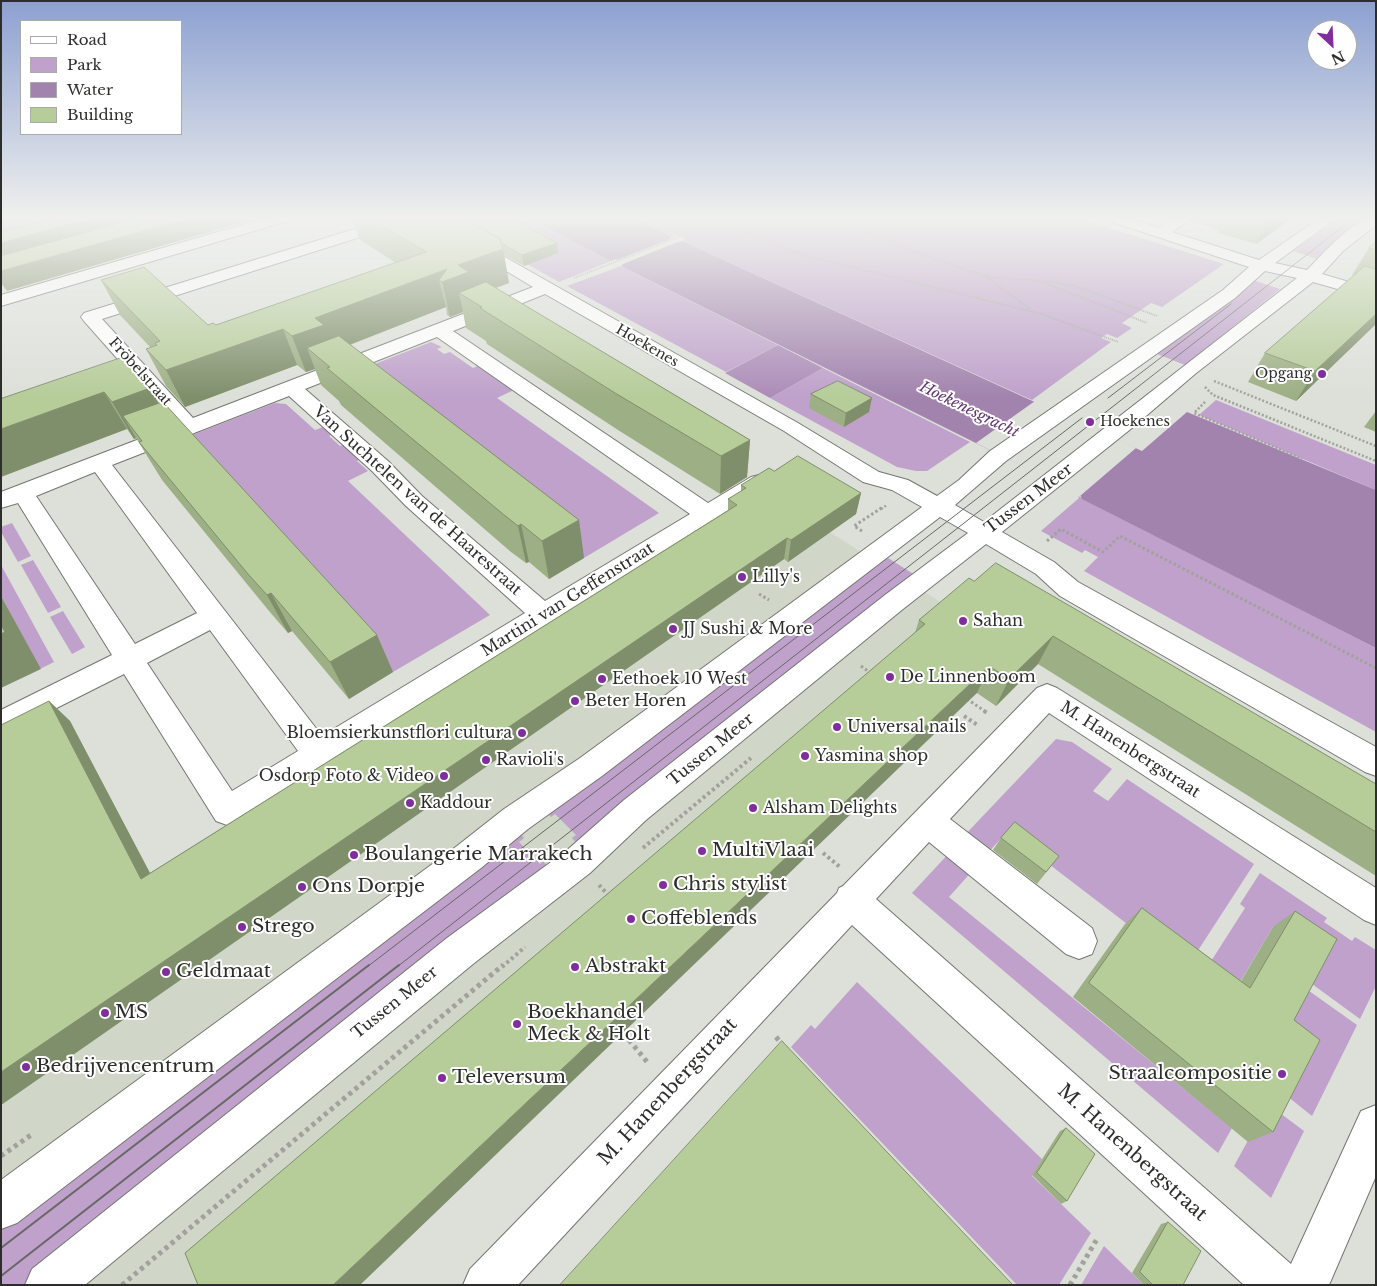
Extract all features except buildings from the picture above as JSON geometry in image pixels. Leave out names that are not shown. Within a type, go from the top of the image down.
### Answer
[{"type":"street","points":[[1,301],[82,277]]},
{"type":"street","name":"Fröbelstraat","points":[[190,427],[90,318],[219,277]]},
{"type":"street","name":"Hoekenes","points":[[526,277],[791,427],[799,457],[871,477],[886,494],[932,511],[977,538],[1035,580],[1069,589],[1376,764]]},
{"type":"street","points":[[1,1207],[453,869],[516,818],[591,767],[875,554],[974,479],[998,456],[1078,399],[1139,359],[1229,294],[1248,277]]},
{"type":"street","name":"Tussen Meer","points":[[48,1285],[460,951],[578,862],[635,810],[918,583],[1050,483],[1290,290],[1309,277]]},
{"type":"street","points":[[1314,277],[1376,295]]},
{"type":"street","points":[[12,497],[545,288]]},
{"type":"street","points":[[438,329],[707,514]]},
{"type":"street","name":"Van Suchtelen van de Haarestraat","points":[[291,387],[380,466],[414,501],[544,615]]},
{"type":"street","name":"Martini van Geffenstraat","points":[[12,497],[129,659],[227,811],[799,457]]},
{"type":"street","points":[[99,463],[319,755]]},
{"type":"street","points":[[1,724],[214,616]]},
{"type":"street","name":"M. Hanenbergstraat","points":[[486,1285],[1047,696],[1376,908]]},
{"type":"street","points":[[927,822],[1079,941]]},
{"type":"street","name":"M. Hanenbergstraat","points":[[851,900],[1279,1285]]},
{"type":"street","points":[[1305,1285],[1376,1126]]},
{"type":"path","points":[[894,277],[1033,311],[1114,340]]},
{"type":"path","points":[[986,277],[1033,311]]},
{"type":"path","points":[[992,277],[1036,280],[1076,286],[1158,316]]},
{"type":"path","points":[[1036,280],[1148,323],[1141,328]]},
{"type":"path","points":[[1122,343],[1114,349],[1139,359]]},
{"type":"path","points":[[1182,376],[1201,384],[1214,395],[1376,461]]},
{"type":"path","points":[[1209,378],[1376,446]]},
{"type":"path","points":[[1205,402],[1194,413],[1302,459]]},
{"type":"path","points":[[1053,536],[1061,529],[1103,552],[1120,536],[1376,668]]},
{"type":"path","points":[[854,661],[874,675]]},
{"type":"path","points":[[961,695],[996,718]]},
{"type":"path","points":[[776,1037],[789,1051]]},
{"type":"path","points":[[1070,1285],[1097,1239]]},
{"type":"shaded area","points":[[778,345],[823,368],[770,398],[725,373]]},
{"type":"shaded area","points":[[801,514],[983,629],[254,1285],[1,1285],[1,1037]]},
{"type":"green space","points":[[550,277],[571,277],[559,282]]},
{"type":"green space","points":[[591,277],[643,277],[778,345],[726,372],[567,286]]},
{"type":"green space","points":[[761,277],[1205,277],[1162,307],[1151,303],[1122,323],[1132,328],[1117,338],[1107,334],[1101,338],[1111,342],[1032,400]]},
{"type":"green space","points":[[1253,280],[1280,289],[1185,365],[1157,354],[1238,294]]},
{"type":"green space","points":[[431,342],[442,347],[437,349],[444,354],[450,352],[473,368],[482,364],[487,372],[496,379],[502,377],[518,388],[497,398],[659,513],[584,558],[362,380],[329,382]]},
{"type":"green space","points":[[823,368],[970,442],[927,471],[897,467],[770,398]]},
{"type":"green space","points":[[1216,400],[1376,465],[1376,490],[1199,415]]},
{"type":"green space","points":[[275,403],[286,404],[315,430],[326,426],[334,433],[329,436],[340,446],[346,444],[362,458],[357,461],[368,471],[348,481],[490,615],[393,672],[193,449],[156,449]]},
{"type":"green space","points":[[1078,496],[1376,648],[1376,732],[1084,571],[1098,557],[1085,550],[1082,553],[1041,531],[1079,498]]},
{"type":"green space","points":[[12,523],[31,556],[18,562],[1,532],[1,527]]},
{"type":"green space","points":[[885,556],[915,575],[581,848],[572,838],[576,835],[555,814],[551,817],[544,809]]},
{"type":"green space","points":[[33,560],[61,607],[48,613],[21,565]]},
{"type":"green space","points":[[1,565],[54,662],[40,669],[1,596]]},
{"type":"green space","points":[[63,611],[85,647],[72,654],[50,617]]},
{"type":"green space","points":[[1056,739],[1072,742],[1112,769],[1093,791],[1108,801],[1127,779],[1254,864],[1186,969],[1007,832],[984,857],[961,839]]},
{"type":"green space","points":[[517,829],[524,838],[519,842],[540,864],[543,861],[552,871],[24,1285],[1,1285],[1,1220]]},
{"type":"green space","points":[[951,851],[974,869],[949,897],[1232,1128],[1218,1153],[912,893]]},
{"type":"green space","points":[[1260,873],[1327,918],[1324,922],[1352,941],[1355,937],[1376,950],[1376,986],[1360,1019],[1301,976],[1273,927],[1228,1002],[1199,980],[1245,908],[1240,904]]},
{"type":"green space","points":[[857,982],[1042,1159],[1032,1176],[1091,1233],[1059,1285],[1017,1285],[791,1047],[811,1025],[815,1029]]},
{"type":"green space","points":[[1298,983],[1357,1025],[1312,1116],[1277,1088],[1270,1033]]},
{"type":"green space","points":[[1268,1104],[1304,1131],[1271,1198],[1234,1166]]},
{"type":"green space","points":[[1104,1246],[1144,1285],[1081,1285]]},
{"type":"water","name":"Hoekenesgracht","points":[[643,277],[761,277],[1142,451],[1187,412],[1376,490],[1376,648],[1082,499],[1080,495]]},
{"type":"pier","points":[[1035,401],[1136,448],[1080,496],[976,443]]},
{"type":"tram line","points":[[397,967],[1278,277]]},
{"type":"tram line","points":[[1108,398],[1231,304]]},
{"type":"tram line","points":[[367,967],[1082,418]]},
{"type":"tram line","points":[[1,1248],[369,965]]},
{"type":"tram line","points":[[1,1276],[399,965]]},
{"type":"place","name":"Opgang","points":[[1322,374]]},
{"type":"place","name":"Hoekenes","points":[[1090,422]]},
{"type":"place","name":"Lilly's","points":[[742,577]]},
{"type":"place","name":"Sahan","points":[[963,621]]},
{"type":"place","name":"JJ Sushi & More","points":[[673,629]]},
{"type":"place","name":"De Linnenboom","points":[[890,677]]},
{"type":"place","name":"Eethoek 10 West","points":[[602,679]]},
{"type":"place","name":"Beter Horen","points":[[575,701]]},
{"type":"place","name":"Universal nails","points":[[837,727]]},
{"type":"place","name":"Bloemsierkunstflori cultura","points":[[522,733]]},
{"type":"place","name":"Yasmina shop","points":[[805,756]]},
{"type":"place","name":"Ravioli's","points":[[486,760]]},
{"type":"place","name":"Osdorp Foto & Video","points":[[444,776]]},
{"type":"place","name":"Kaddour","points":[[410,803]]},
{"type":"place","name":"Alsham Delights","points":[[753,808]]},
{"type":"place","name":"MultiVlaai","points":[[702,851]]},
{"type":"place","name":"Boulangerie Marrakech","points":[[354,855]]},
{"type":"place","name":"Chris stylist","points":[[663,885]]},
{"type":"place","name":"Ons Dorpje","points":[[302,887]]},
{"type":"place","name":"Coffeblends","points":[[631,919]]},
{"type":"place","name":"Strego","points":[[242,927]]},
{"type":"place","name":"Abstrakt","points":[[575,967]]},
{"type":"place","name":"Geldmaat","points":[[166,972]]},
{"type":"place","name":"MS","points":[[105,1013]]},
{"type":"place","name":"Boekhandel Meck & Holt","points":[[517,1024]]},
{"type":"place","name":"Bedrijvencentrum","points":[[26,1067]]},
{"type":"place","name":"Straalcompositie","points":[[1282,1074]]},
{"type":"place","name":"Televersum","points":[[442,1078]]}]
